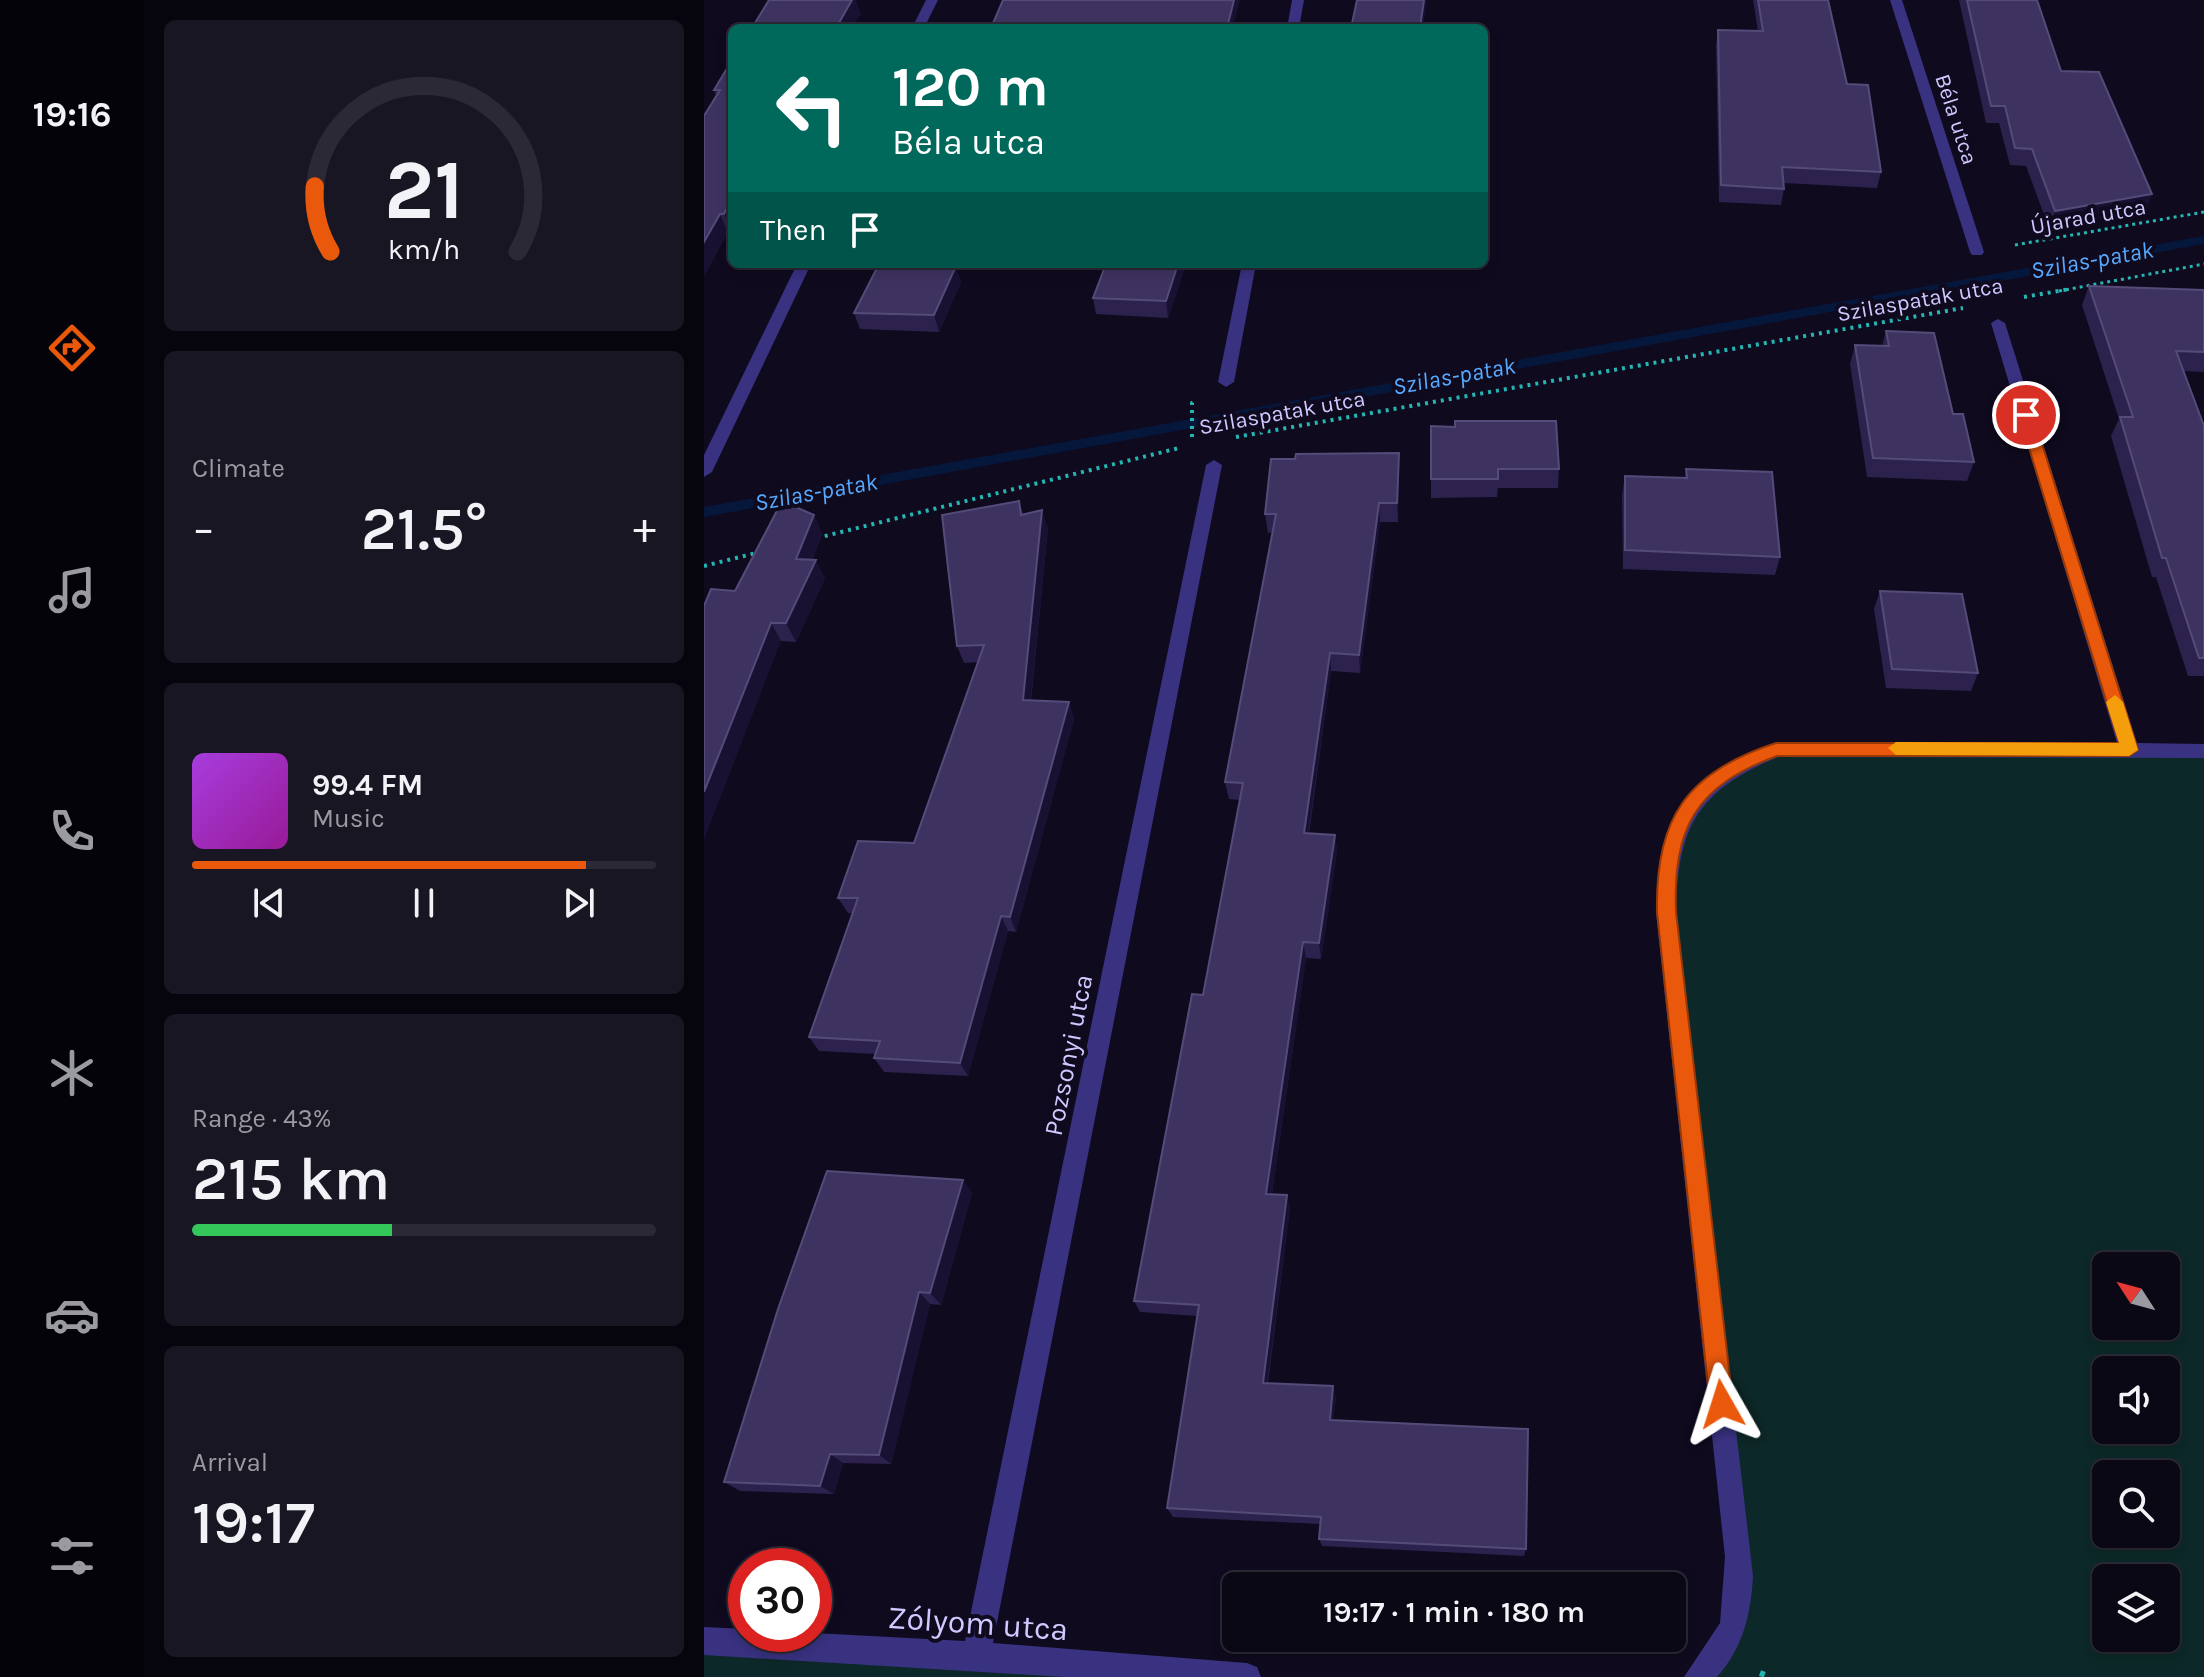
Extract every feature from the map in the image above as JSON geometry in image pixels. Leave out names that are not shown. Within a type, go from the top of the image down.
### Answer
[{"type":"street","points":[[920,24],[932,0]]},
{"type":"street","points":[[1294,24],[1298,0]]},
{"type":"street","name":"Béla utca","points":[[1896,0],[1977,252]]},
{"type":"street","points":[[704,472],[802,268]]},
{"type":"street","points":[[1226,382],[1248,268]]},
{"type":"street","points":[[1998,323],[2129,750]]},
{"type":"street","name":"Pozsonyi utca","points":[[976,1656],[1214,465]]},
{"type":"street","points":[[1698,1677],[1718,1656],[1739,1612],[1739,1557],[1666,912],[1665,871],[1687,809],[1710,783],[1739,763],[1776,750],[2204,751]]},
{"type":"street","name":"Zólyom utca","points":[[704,1641],[976,1656],[1247,1677]]},
{"type":"path","name":"Újarad utca","points":[[1977,252],[2204,212]]},
{"type":"path","name":"Szilaspatak utca","points":[[2022,297],[2204,264]]},
{"type":"path","name":"Szilaspatak utca","points":[[1223,439],[1976,305]]},
{"type":"path","name":"Szilaspatak utca","points":[[811,540],[1192,444],[1192,403]]},
{"type":"path","points":[[704,566],[765,551]]},
{"type":"green space","points":[[1776,750],[2204,751],[2204,1677],[1698,1677],[1739,1612],[1665,871],[1710,783]]},
{"type":"green space","points":[[704,1641],[728,1643],[728,1652],[832,1652],[832,1649],[1247,1677],[704,1677]]},
{"type":"building","points":[[769,0],[852,0],[838,24],[754,24]]},
{"type":"building","points":[[1003,0],[1234,0],[1228,24],[993,24]]},
{"type":"building","points":[[1357,0],[1424,0],[1421,24],[1352,24]]},
{"type":"building","points":[[1758,0],[1828,0],[1847,84],[1868,85],[1881,172],[1782,167],[1784,189],[1721,185],[1718,30],[1763,31]]},
{"type":"building","points":[[1967,0],[2037,0],[2061,71],[2099,72],[2152,194],[2055,211],[2032,149],[2015,148],[2005,106],[1991,106]]},
{"type":"building","points":[[728,67],[728,206],[724,214],[720,214],[704,242],[704,116],[720,90],[714,90]]},
{"type":"building","points":[[877,268],[955,268],[934,315],[854,313]]},
{"type":"building","points":[[1104,268],[1177,268],[1166,301],[1093,298]]},
{"type":"building","points":[[2089,286],[2204,290],[2204,352],[2176,351],[2204,426],[2204,658],[2199,658],[2166,558],[2162,558],[2120,417],[2133,417]]},
{"type":"building","points":[[1886,331],[1934,333],[1953,414],[1963,414],[1974,462],[1873,458],[1855,345],[1889,346]]},
{"type":"building","points":[[1455,421],[1556,421],[1559,469],[1498,469],[1498,479],[1431,479],[1431,426],[1455,427]]},
{"type":"building","points":[[1399,453],[1397,503],[1379,503],[1359,655],[1330,653],[1304,833],[1335,835],[1319,943],[1303,942],[1266,1194],[1287,1195],[1263,1383],[1333,1386],[1330,1420],[1528,1429],[1526,1549],[1319,1539],[1321,1517],[1167,1508],[1199,1305],[1134,1301],[1192,994],[1203,995],[1243,783],[1225,782],[1276,514],[1265,514],[1271,459],[1295,459],[1296,454]]},
{"type":"building","points":[[1686,469],[1772,472],[1780,557],[1625,550],[1625,476],[1687,478]]},
{"type":"building","points":[[782,501],[814,515],[796,559],[816,560],[786,623],[771,623],[704,792],[704,606],[711,589],[735,591]]},
{"type":"building","points":[[1019,501],[1021,515],[1042,510],[1023,700],[1069,702],[1010,917],[1001,916],[960,1063],[874,1058],[880,1041],[809,1037],[858,898],[838,898],[858,841],[914,843],[984,645],[957,646],[942,515]]},
{"type":"building","points":[[1880,591],[1962,594],[1978,673],[1892,669]]},
{"type":"building","points":[[827,1171],[963,1180],[930,1293],[919,1292],[879,1455],[830,1454],[820,1486],[724,1482],[778,1309]]},
{"type":"waterway","name":"Szilas-patak","points":[[704,512],[2204,240]]},
{"type":"slow traffic","points":[[1896,748],[2129,750],[2115,702]]},
{"type":"route","points":[[1722,1404],[1666,912],[1665,871],[1674,836],[1687,809],[1710,783],[1739,763],[1776,750],[2129,750],[2026,415]]}]
